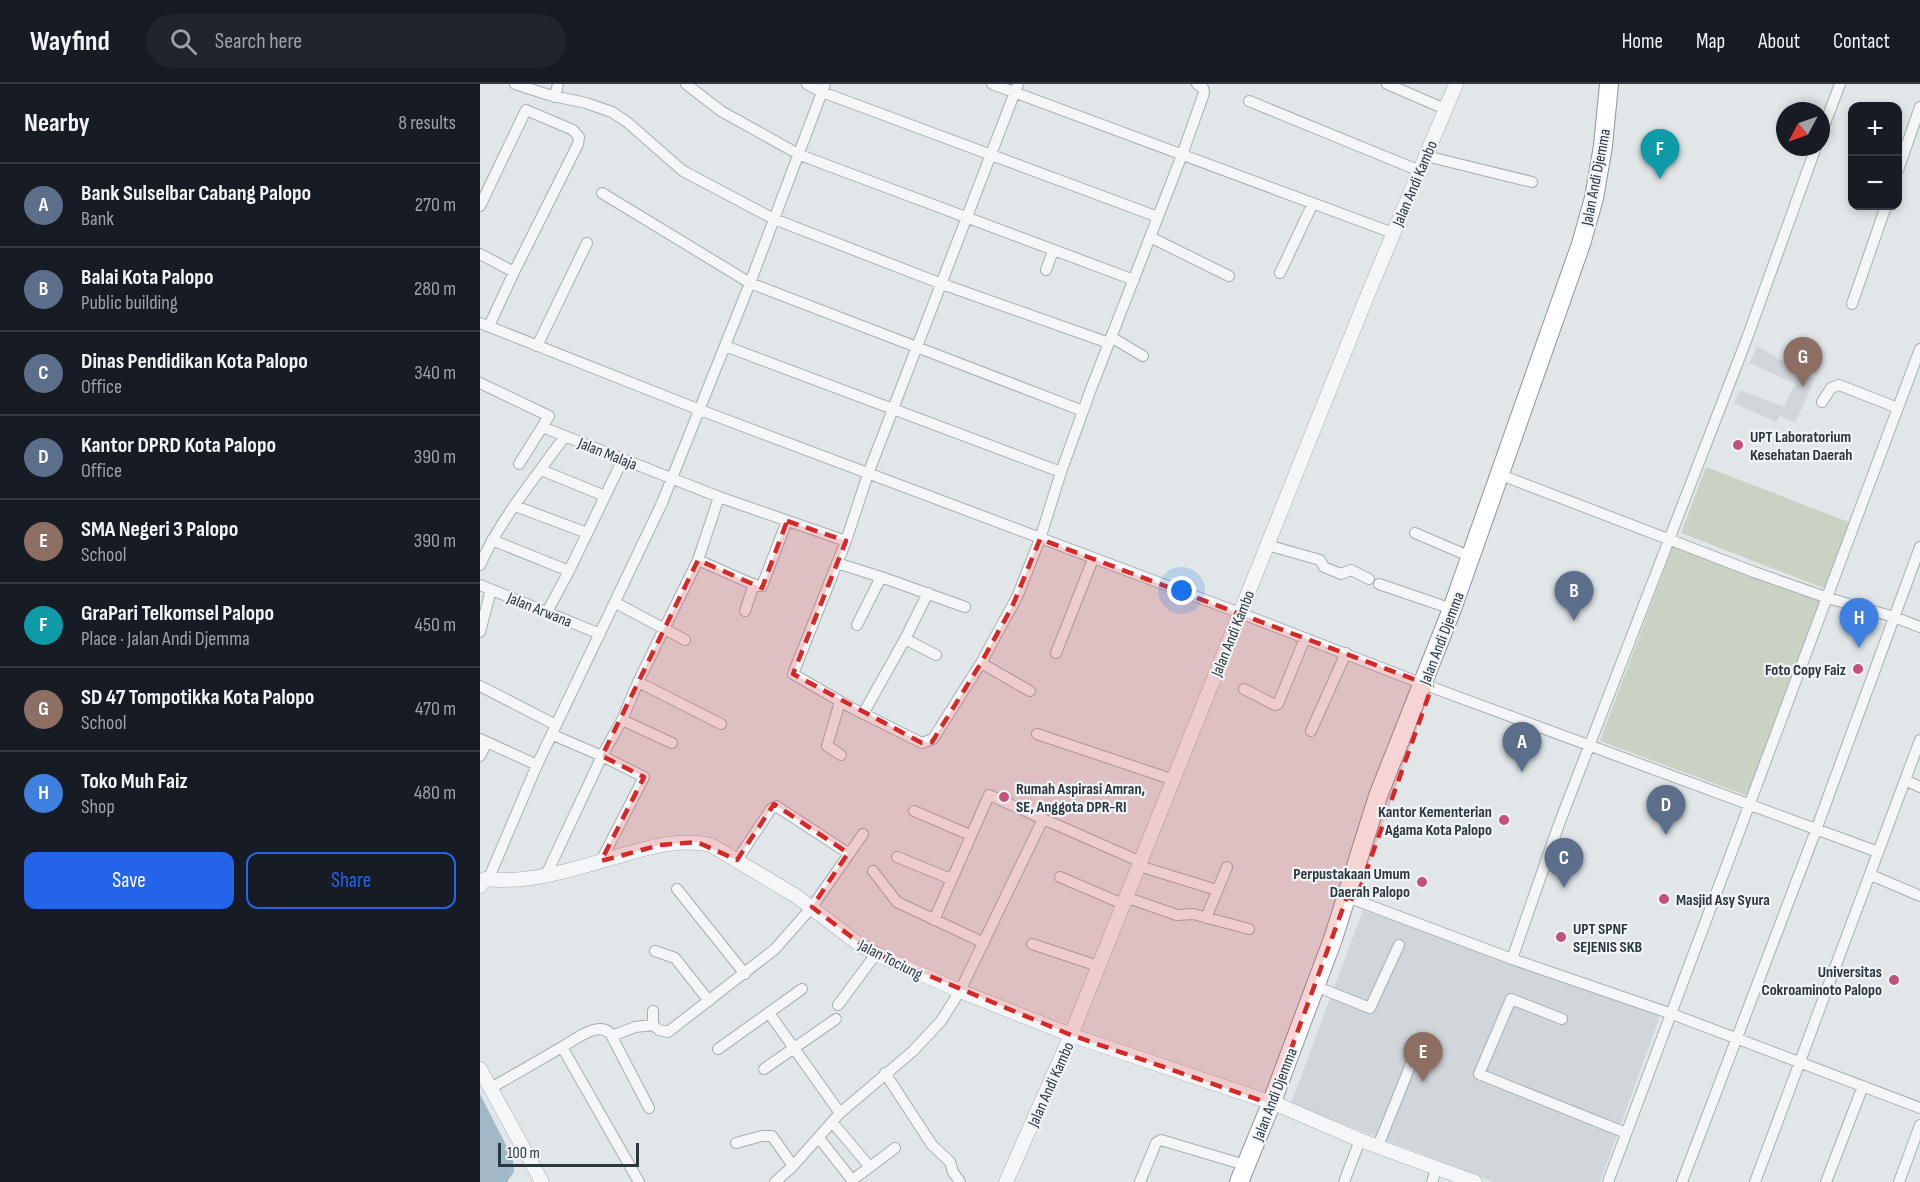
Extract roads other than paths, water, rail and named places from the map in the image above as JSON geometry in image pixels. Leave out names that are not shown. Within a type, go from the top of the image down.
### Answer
[{"type":"highway","name":"Jalan Andi Djemma","points":[[1246,1176],[1325,990],[1378,796],[1428,685],[1505,476],[1591,209],[1603,146],[1609,84]]},
{"type":"highway","name":"Jalan Andi Djemma","points":[[1428,685],[1452,609],[1551,361],[1603,198],[1612,146],[1618,84]]},
{"type":"highway","name":"Jalan Andi Djemma","points":[[1276,1105],[1351,898]]},
{"type":"street","points":[[515,84],[612,112],[627,122],[691,177],[774,219],[942,284],[1110,340],[1143,356]]},
{"type":"street","points":[[555,97],[558,84]]},
{"type":"street","points":[[686,84],[721,111],[800,155],[1134,280]]},
{"type":"street","points":[[807,84],[823,88],[990,155],[1158,217]]},
{"type":"street","points":[[992,84],[1016,88],[1182,155],[1393,233]]},
{"type":"street","points":[[1016,88],[868,474],[846,541],[793,674],[840,702],[919,741],[931,741],[981,663],[1012,607],[1040,539],[1083,411],[1204,93],[1203,88],[1197,84]]},
{"type":"street","points":[[1387,84],[1445,109]]},
{"type":"street","name":"Jalan Andi Kambo","points":[[1006,1182],[1071,1035],[1393,233],[1456,84]]},
{"type":"street","points":[[1830,110],[1840,84]]},
{"type":"street","points":[[482,883],[673,478],[800,155],[823,88]]},
{"type":"street","points":[[1249,101],[1420,171]]},
{"type":"street","points":[[1902,158],[1920,106]]},
{"type":"street","points":[[480,206],[526,111],[573,130],[579,137],[578,144],[514,272],[484,324],[868,474],[1878,852]]},
{"type":"street","points":[[1426,156],[1532,182]]},
{"type":"street","points":[[1512,959],[1559,824],[1746,341],[1813,156]]},
{"type":"street","points":[[602,193],[750,283],[1083,411]]},
{"type":"street","points":[[1280,273],[1313,203]]},
{"type":"street","points":[[1852,304],[1885,210]]},
{"type":"street","points":[[1150,237],[1229,276]]},
{"type":"street","points":[[537,346],[587,243]]},
{"type":"street","points":[[1046,270],[1053,251]]},
{"type":"street","points":[[480,254],[514,272]]},
{"type":"street","points":[[725,346],[1061,472]]},
{"type":"street","points":[[1608,1182],[1920,349]]},
{"type":"street","points":[[480,383],[550,417],[519,464]]},
{"type":"street","points":[[1822,402],[1832,388],[1839,385],[1898,408]]},
{"type":"street","name":"Jalan Malaja","points":[[542,427],[719,497],[846,541]]},
{"type":"street","points":[[480,564],[487,541],[565,436]]},
{"type":"street","points":[[547,612],[569,572],[623,459]]},
{"type":"street","points":[[541,470],[605,496]]},
{"type":"street","points":[[1505,476],[1754,572],[1920,627]]},
{"type":"street","points":[[546,875],[698,560],[719,497]]},
{"type":"street","points":[[515,506],[587,533]]},
{"type":"street","points":[[698,560],[761,586],[787,521]]},
{"type":"street","points":[[1415,534],[1472,557]]},
{"type":"street","points":[[487,541],[569,572]]},
{"type":"street","points":[[1267,545],[1320,560],[1329,570],[1341,573],[1351,570],[1374,582],[1452,609]]},
{"type":"street","points":[[1682,1182],[1816,830],[1920,547]]},
{"type":"street","points":[[1056,654],[1093,559]]},
{"type":"street","points":[[837,563],[965,607]]},
{"type":"street","points":[[857,625],[881,577]]},
{"type":"street","points":[[745,611],[753,584]]},
{"type":"street","name":"Jalan Arwana","points":[[480,585],[600,634]]},
{"type":"street","points":[[480,632],[491,590]]},
{"type":"street","points":[[863,714],[928,593]]},
{"type":"street","points":[[616,603],[685,640]]},
{"type":"street","points":[[1244,689],[1275,705],[1278,704],[1305,638]]},
{"type":"street","points":[[905,639],[936,655]]},
{"type":"street","points":[[1311,731],[1346,653]]},
{"type":"street","points":[[981,663],[1030,691]]},
{"type":"street","points":[[638,682],[720,724]]},
{"type":"street","points":[[480,686],[644,778],[601,861]]},
{"type":"street","points":[[840,702],[827,746],[841,755]]},
{"type":"street","points":[[622,720],[672,743]]},
{"type":"street","points":[[1036,734],[1173,780]]},
{"type":"street","points":[[480,756],[483,740],[537,765]]},
{"type":"street","points":[[1755,1182],[1920,740]]},
{"type":"street","points":[[1905,780],[1920,787]]},
{"type":"street","points":[[934,920],[989,795],[1140,864],[1217,890]]},
{"type":"street","points":[[737,860],[771,809],[776,806],[848,853]]},
{"type":"street","points":[[914,811],[970,835]]},
{"type":"street","points":[[775,1182],[793,1166],[840,1113],[930,1034],[960,991],[1042,819]]},
{"type":"street","points":[[653,1011],[653,1024],[660,1030],[668,1032],[775,949],[812,907],[863,834]]},
{"type":"street","name":"Jalan Tociung","points":[[482,883],[546,875],[660,845],[681,842],[711,845],[812,907],[860,945],[876,954],[960,991],[1071,1035],[1276,1105],[1360,1140],[1475,1182]]},
{"type":"street","points":[[897,857],[951,879]]},
{"type":"street","points":[[1206,918],[1227,867]]},
{"type":"street","points":[[873,871],[897,902],[984,943]]},
{"type":"street","points":[[1871,875],[1920,896]]},
{"type":"street","points":[[1060,877],[1124,900],[1176,915],[1190,914],[1250,929]]},
{"type":"street","points":[[677,889],[745,974]]},
{"type":"street","points":[[1351,898],[1512,959],[1738,1038],[1920,1108]]},
{"type":"street","points":[[1032,944],[1098,966]]},
{"type":"street","points":[[1325,990],[1368,1008],[1371,1007],[1399,945]]},
{"type":"street","points":[[655,951],[675,958],[709,1001]]},
{"type":"street","points":[[837,1005],[876,954]]},
{"type":"street","points":[[718,1049],[802,989]]},
{"type":"street","points":[[1562,1019],[1511,999],[1479,1074],[1626,1134]]},
{"type":"street","points":[[769,1013],[840,1113]]},
{"type":"street","points":[[764,1069],[836,1019]]},
{"type":"street","points":[[612,1036],[635,1027],[653,1024]]},
{"type":"street","points":[[491,1088],[562,1047],[601,1028],[606,1029],[612,1036],[649,1108]]},
{"type":"street","points":[[562,1047],[639,1182]]},
{"type":"street","points":[[1378,1146],[1417,1049]]},
{"type":"street","points":[[480,1069],[542,1182]]},
{"type":"street","points":[[885,1073],[932,1145],[948,1160],[952,1172],[960,1182]]},
{"type":"street","points":[[1827,1182],[1863,1086]]},
{"type":"street","points":[[831,1122],[870,1167]]},
{"type":"street","points":[[1899,1182],[1920,1125]]},
{"type":"street","points":[[736,1143],[762,1136],[772,1136],[793,1166]]},
{"type":"street","points":[[819,1138],[852,1180],[895,1148]]},
{"type":"street","points":[[1140,1182],[1156,1143],[1161,1140],[1246,1176]]},
{"type":"street","points":[[1344,1182],[1360,1140]]},
{"type":"street","points":[[1432,1182],[1437,1167]]},
{"type":"water","points":[[480,1094],[513,1159],[514,1172],[507,1182],[480,1182]]},
{"type":"place","name":"GraPari Telkomsel Palopo","points":[[1660,179]]},
{"type":"place","name":"SD 47 Tompotikka Kota Palopo","points":[[1803,387]]},
{"type":"place","name":"UPT Laboratorium Kesehatan Daerah","points":[[1738,445]]},
{"type":"place","name":"Balai Kota Palopo","points":[[1574,621]]},
{"type":"place","name":"Toko Muh Faiz","points":[[1859,648]]},
{"type":"place","name":"Foto Copy Faiz","points":[[1858,669]]},
{"type":"place","name":"Bank Sulselbar Cabang Palopo","points":[[1522,772]]},
{"type":"place","name":"Rumah Aspirasi Amran, SE, Anggota DPR-RI","points":[[1004,797]]},
{"type":"place","name":"Kantor Kementerian Agama Kota Palopo","points":[[1504,820]]},
{"type":"place","name":"Kantor DPRD Kota Palopo","points":[[1666,835]]},
{"type":"place","name":"Perpustakaan Umum Daerah Palopo","points":[[1422,882]]},
{"type":"place","name":"Dinas Pendidikan Kota Palopo","points":[[1564,888]]},
{"type":"place","name":"Masjid Asy Syura","points":[[1664,899]]},
{"type":"place","name":"UPT SPNF SEJENIS SKB","points":[[1561,937]]},
{"type":"place","name":"Universitas Cokroaminoto Palopo","points":[[1894,980]]},
{"type":"place","name":"SMA Negeri 3 Palopo","points":[[1423,1082]]}]
